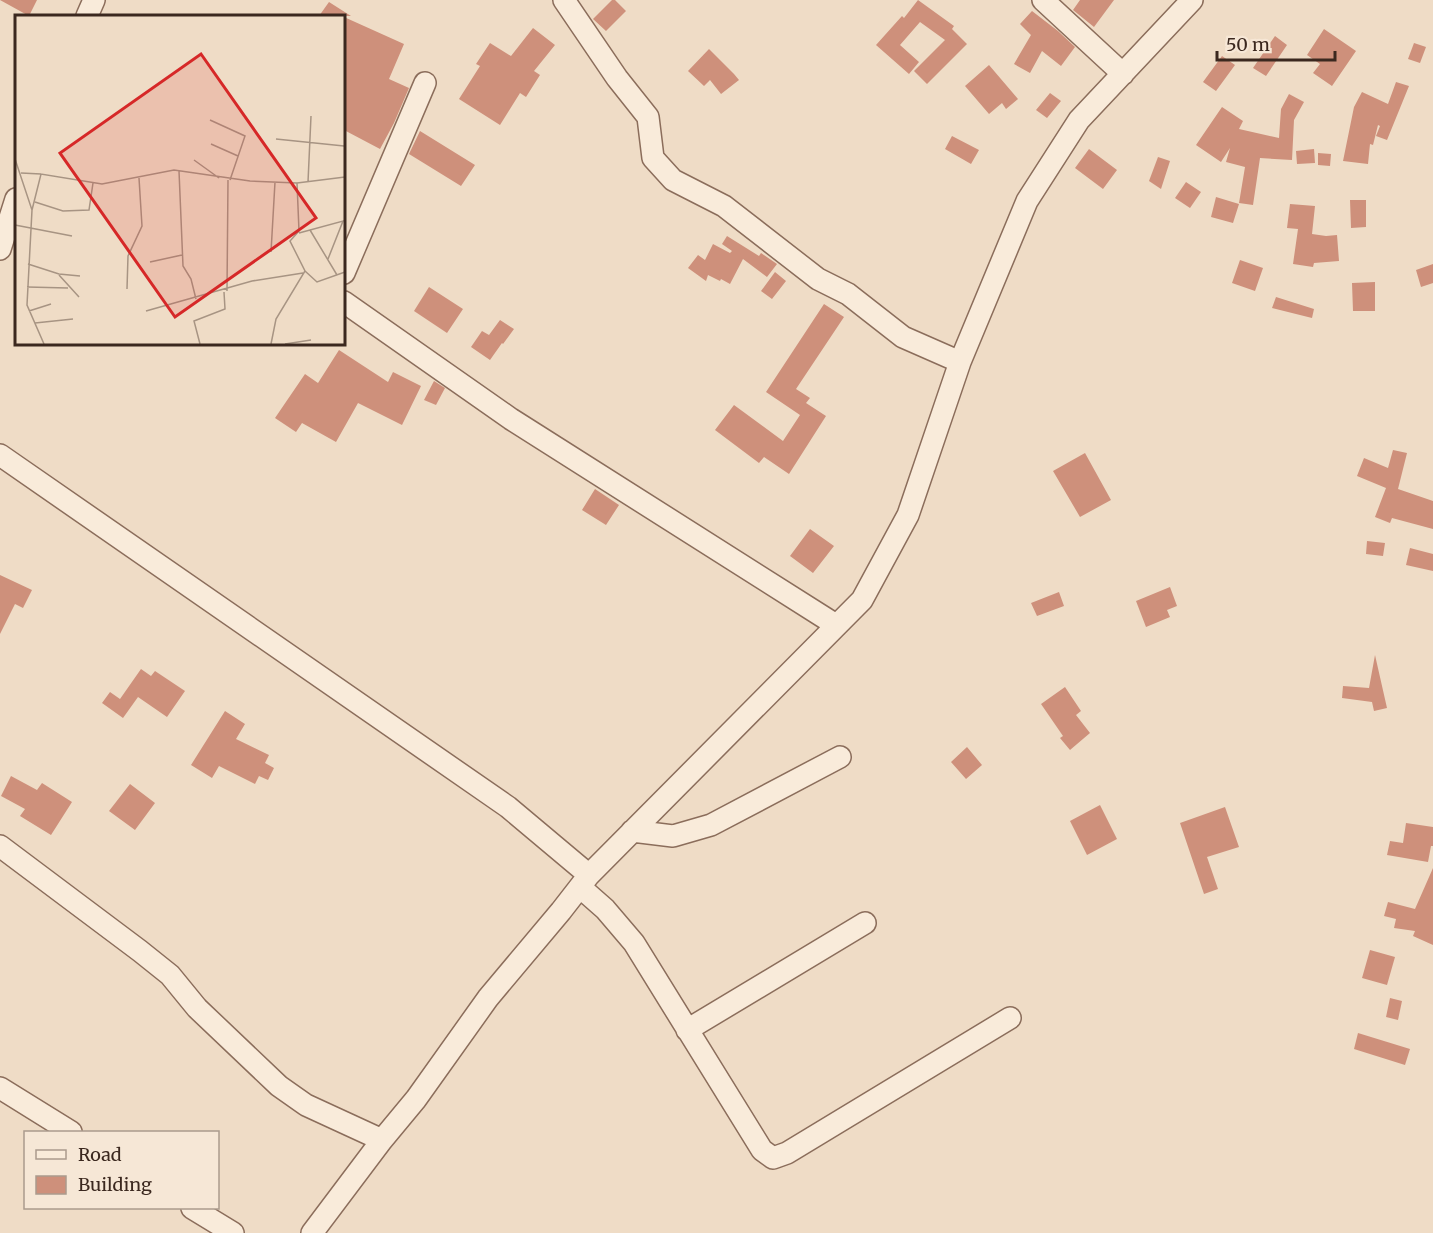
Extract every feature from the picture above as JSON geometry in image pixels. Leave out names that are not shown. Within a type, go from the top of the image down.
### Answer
[{"type":"street","points":[[87,15],[94,0]]},
{"type":"street","points":[[564,0],[617,78],[648,117],[653,158],[673,180],[724,206],[818,279],[848,294],[903,337],[960,362]]},
{"type":"street","points":[[1043,0],[1123,74]]},
{"type":"street","points":[[312,1233],[416,1099],[488,998],[584,881],[862,600],[908,515],[960,362],[1027,201],[1079,120],[1192,0]]},
{"type":"street","points":[[345,271],[425,83]]},
{"type":"street","points":[[0,249],[15,202]]},
{"type":"street","points":[[345,303],[511,419],[836,626]]},
{"type":"street","points":[[0,455],[508,807],[584,881],[634,943],[762,1150],[773,1158],[787,1153],[1010,1018]]},
{"type":"street","points":[[632,831],[673,836],[711,825],[840,757]]},
{"type":"street","points":[[0,846],[170,975],[197,1008],[279,1086],[306,1105],[382,1140]]},
{"type":"street","points":[[687,1030],[865,923]]},
{"type":"street","points":[[0,1088],[69,1131]]},
{"type":"street","points":[[194,1209],[233,1233]]},
{"type":"building","points":[[0,0],[37,0],[30,15]]},
{"type":"building","points":[[612,0],[615,0],[626,11],[606,31],[593,19]]},
{"type":"building","points":[[918,0],[954,26],[952,29],[967,44],[927,84],[914,71],[945,40],[920,22],[900,45],[919,62],[909,74],[876,45],[902,16],[904,18]]},
{"type":"building","points":[[1080,0],[1114,0],[1094,27],[1073,10]]},
{"type":"building","points":[[329,2],[351,16],[345,15],[320,15]]},
{"type":"building","points":[[1032,11],[1075,47],[1061,66],[1042,51],[1030,73],[1014,64],[1031,35],[1020,24]]},
{"type":"building","points":[[345,17],[404,44],[389,79],[409,88],[380,149],[345,131]]},
{"type":"building","points":[[533,28],[555,45],[534,71],[540,75],[526,97],[520,93],[500,125],[459,99],[480,66],[476,64],[490,43],[511,56]]},
{"type":"building","points":[[1324,29],[1356,51],[1332,86],[1313,73],[1320,64],[1307,55]]},
{"type":"building","points":[[1275,36],[1287,45],[1266,76],[1253,68]]},
{"type":"building","points":[[1414,43],[1426,47],[1420,63],[1408,59]]},
{"type":"building","points":[[709,49],[739,80],[721,94],[710,80],[704,86],[688,71]]},
{"type":"building","points":[[1222,56],[1235,65],[1216,91],[1203,82]]},
{"type":"building","points":[[989,65],[1018,99],[1006,109],[1002,103],[989,114],[965,86]]},
{"type":"building","points":[[1396,82],[1409,86],[1387,140],[1376,136],[1380,126],[1378,125],[1373,145],[1370,144],[1368,164],[1343,161],[1354,107],[1362,92],[1388,104]]},
{"type":"building","points":[[1050,93],[1061,101],[1047,118],[1036,110]]},
{"type":"building","points":[[1289,94],[1304,102],[1294,120],[1292,160],[1260,158],[1253,205],[1239,203],[1245,167],[1226,162],[1230,148],[1221,162],[1196,145],[1222,107],[1243,121],[1239,129],[1279,138],[1281,109]]},
{"type":"building","points":[[420,131],[475,165],[461,186],[409,154]]},
{"type":"building","points":[[952,136],[979,150],[971,164],[945,149]]},
{"type":"building","points":[[1089,149],[1117,170],[1103,189],[1075,168]]},
{"type":"building","points":[[1314,149],[1315,163],[1297,164],[1296,151]]},
{"type":"building","points":[[1318,153],[1331,154],[1330,166],[1318,165]]},
{"type":"building","points":[[1158,157],[1170,161],[1161,189],[1149,181]]},
{"type":"building","points":[[1186,182],[1201,192],[1190,208],[1175,198]]},
{"type":"building","points":[[1216,197],[1239,204],[1233,223],[1211,217]]},
{"type":"building","points":[[1350,200],[1366,200],[1366,227],[1351,228]]},
{"type":"building","points":[[1290,204],[1315,206],[1312,234],[1337,235],[1339,261],[1314,263],[1313,267],[1293,264],[1298,229],[1287,228]]},
{"type":"building","points":[[727,236],[759,256],[761,253],[777,264],[767,277],[743,259],[730,284],[708,275],[706,281],[688,268],[698,255],[705,260],[713,244],[730,253],[732,251],[722,244]]},
{"type":"building","points":[[1240,260],[1263,268],[1255,291],[1232,283]]},
{"type":"building","points":[[1433,264],[1433,283],[1421,287],[1416,270]]},
{"type":"building","points":[[775,272],[786,281],[772,299],[761,291]]},
{"type":"building","points":[[1375,282],[1375,311],[1353,311],[1352,283]]},
{"type":"building","points":[[429,287],[463,309],[447,333],[414,311]]},
{"type":"building","points":[[1276,297],[1314,309],[1312,318],[1272,308]]},
{"type":"building","points":[[824,304],[844,317],[796,389],[810,398],[806,403],[826,416],[789,474],[764,457],[759,463],[715,430],[734,405],[783,441],[800,415],[766,392]]},
{"type":"building","points":[[500,320],[514,329],[490,360],[471,347],[482,331],[489,335]]},
{"type":"building","points":[[339,350],[388,382],[393,372],[421,386],[402,425],[358,403],[336,442],[302,423],[296,432],[275,418],[305,374],[318,383]]},
{"type":"building","points":[[434,381],[445,388],[436,405],[424,400]]},
{"type":"building","points":[[1393,450],[1407,453],[1398,489],[1433,501],[1433,529],[1392,518],[1390,523],[1375,517],[1386,488],[1357,476],[1364,458],[1388,468]]},
{"type":"building","points":[[1085,453],[1111,500],[1080,517],[1053,471]]},
{"type":"building","points":[[595,489],[619,505],[606,525],[582,510]]},
{"type":"building","points":[[810,529],[834,546],[813,573],[790,556]]},
{"type":"building","points":[[1367,541],[1385,543],[1383,556],[1366,554]]},
{"type":"building","points":[[1410,548],[1433,554],[1433,571],[1406,565]]},
{"type":"building","points":[[0,575],[32,590],[23,608],[15,604],[0,634]]},
{"type":"building","points":[[1170,587],[1177,606],[1167,610],[1170,617],[1146,627],[1136,601]]},
{"type":"building","points":[[1059,592],[1064,606],[1037,616],[1031,603]]},
{"type":"building","points":[[1375,655],[1387,708],[1374,711],[1372,702],[1342,698],[1343,686],[1369,688]]},
{"type":"building","points":[[141,669],[151,676],[155,671],[185,691],[167,717],[138,697],[123,718],[102,703],[110,692],[120,699]]},
{"type":"building","points":[[1065,687],[1081,711],[1076,715],[1090,733],[1070,750],[1060,738],[1063,736],[1041,704]]},
{"type":"building","points":[[225,711],[245,724],[236,739],[269,755],[265,763],[274,768],[268,780],[259,776],[255,784],[219,766],[212,778],[191,765]]},
{"type":"building","points":[[967,747],[982,765],[966,779],[951,762]]},
{"type":"building","points":[[11,776],[37,790],[42,783],[72,802],[51,835],[20,816],[25,809],[1,796]]},
{"type":"building","points":[[130,784],[155,803],[135,830],[109,811]]},
{"type":"building","points":[[1100,805],[1117,839],[1087,855],[1070,821]]},
{"type":"building","points":[[1225,807],[1239,847],[1207,857],[1218,889],[1204,894],[1180,823]]},
{"type":"building","points":[[1406,823],[1433,827],[1433,846],[1431,846],[1428,862],[1387,855],[1390,841],[1403,843]]},
{"type":"building","points":[[1433,868],[1433,945],[1413,936],[1415,931],[1394,928],[1396,919],[1384,916],[1388,902],[1415,909]]},
{"type":"building","points":[[1370,950],[1395,957],[1387,985],[1362,978]]},
{"type":"building","points":[[1390,998],[1402,1001],[1398,1020],[1386,1017]]},
{"type":"building","points":[[1358,1033],[1410,1049],[1405,1065],[1354,1049]]}]
